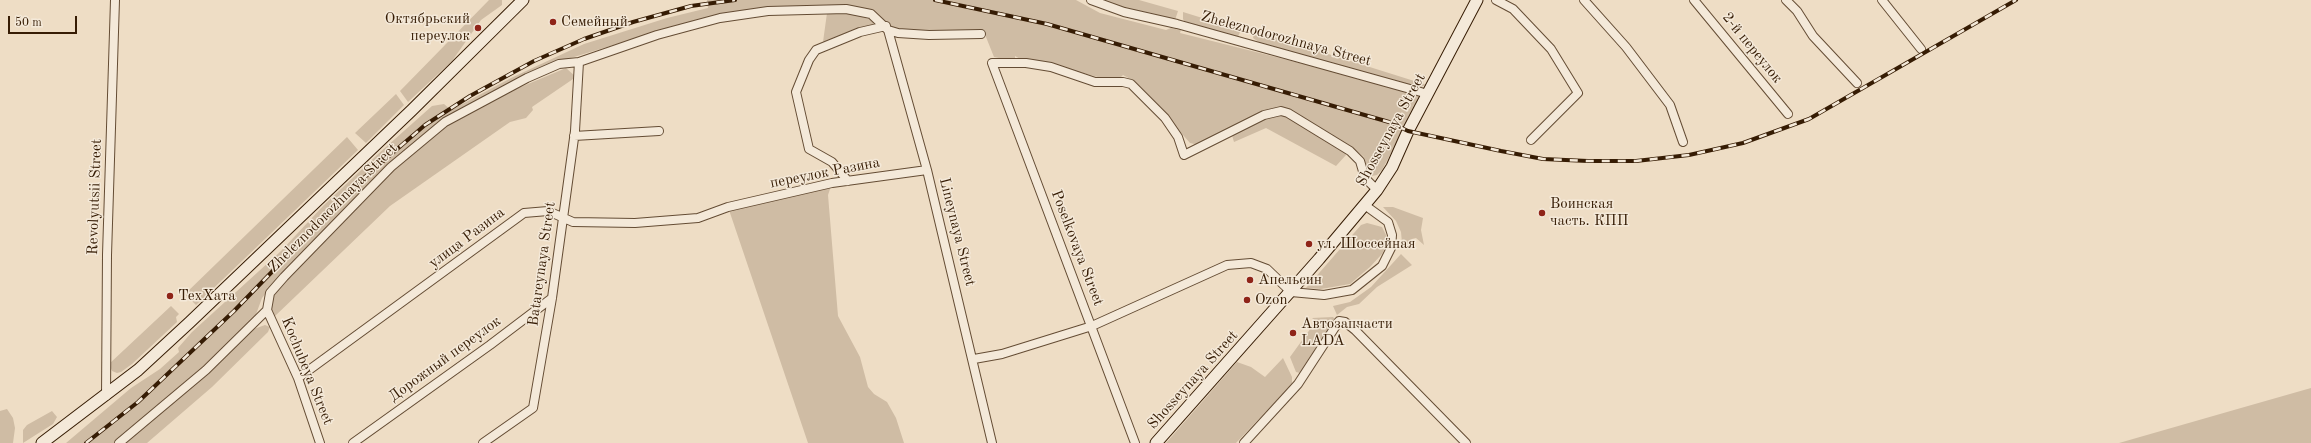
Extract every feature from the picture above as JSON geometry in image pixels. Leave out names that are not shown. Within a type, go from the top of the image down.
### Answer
[{"type":"main road","name":"Zheleznodorozhnaya Street","points":[[42,443],[106,396],[190,322],[412,110],[523,0]]},
{"type":"main road","name":"Shosseynaya Street","points":[[1156,443],[1366,206],[1392,167],[1428,94],[1478,0]]},
{"type":"street","name":"Revolyutsii Street","points":[[106,396],[107,255],[115,0]]},
{"type":"street","name":"Zheleznodorozhnaya Street","points":[[1091,0],[1124,12],[1177,24],[1428,94]]},
{"type":"street","points":[[1496,0],[1513,9],[1551,49],[1578,93],[1531,140]]},
{"type":"street","points":[[1584,0],[1626,47],[1670,105],[1683,142]]},
{"type":"street","name":"2-й переулок","points":[[1694,0],[1788,114]]},
{"type":"street","points":[[1786,0],[1797,10],[1814,36],[1857,83]]},
{"type":"street","points":[[1882,0],[1921,48]]},
{"type":"street","name":"Zheleznodorozhnaya Street","points":[[267,310],[270,293],[284,277],[391,168],[445,122],[527,78],[559,64],[579,62],[664,33],[720,18],[768,11],[846,9],[871,14],[887,28],[898,33],[911,35],[981,34]]},
{"type":"street","points":[[848,181],[832,162],[809,149],[796,92],[809,60],[816,50],[860,32],[887,28]]},
{"type":"street","name":"Lineynaya Street","points":[[887,28],[927,170],[974,359],[992,443]]},
{"type":"street","name":"Batareynaya Street","points":[[483,443],[533,408],[552,298],[574,136],[579,62]]},
{"type":"street","name":"Poselkovaya Street","points":[[1135,443],[992,63],[1026,63],[1051,67],[1095,82],[1123,82],[1131,84],[1165,118],[1178,137],[1184,156],[1264,116],[1281,111],[1288,113],[1350,150],[1360,161],[1365,178],[1377,190]]},
{"type":"street","points":[[574,136],[659,131]]},
{"type":"street","name":"переулок Разина","points":[[728,207],[848,181],[927,170]]},
{"type":"street","points":[[974,359],[1002,354],[1092,326],[1227,264],[1251,263],[1267,269],[1291,292],[1324,295],[1352,290],[1382,266],[1390,248],[1392,235],[1388,222],[1366,206]]},
{"type":"street","name":"улица Разина","points":[[298,378],[524,214],[548,211],[572,222],[635,223],[698,218],[728,207]]},
{"type":"street","name":"Дорожный переулок","points":[[353,443],[490,345],[552,298]]},
{"type":"street","points":[[119,443],[206,370],[267,310]]},
{"type":"street","name":"Kochubeya Street","points":[[267,310],[298,378],[320,443]]},
{"type":"street","points":[[1244,443],[1298,384],[1339,321],[1345,322],[1355,330],[1466,443]]},
{"type":"shaded area","points":[[489,0],[502,0],[502,5],[481,20],[452,61],[408,102],[400,91]]},
{"type":"shaded area","points":[[707,0],[1076,0],[1100,13],[1166,30],[1171,28],[1181,30],[1180,33],[1312,66],[1361,80],[1372,81],[1421,97],[1382,170],[1377,175],[1372,176],[1368,174],[1364,157],[1358,152],[1287,110],[1199,145],[1190,143],[1149,96],[1132,80],[1123,75],[1119,79],[1109,80],[1049,64],[1025,59],[1022,60],[1015,56],[1015,59],[1008,60],[994,57],[984,32],[920,33],[891,28],[875,14],[857,8],[716,16],[695,20],[561,61],[489,94],[423,141],[270,288],[262,298],[255,317],[198,374],[116,443],[66,443],[131,388],[160,369],[179,352],[178,348],[192,332],[281,251],[324,205],[432,106],[444,104],[451,110],[511,78],[584,44],[667,18],[708,8]]},
{"type":"shaded area","points":[[1102,0],[1139,0],[1178,11],[1175,20],[1124,8]]},
{"type":"shaded area","points":[[1183,12],[1241,30],[1237,39],[1186,25],[1183,19]]},
{"type":"shaded area","points":[[827,13],[853,14],[872,20],[875,24],[823,42]]},
{"type":"shaded area","points":[[1255,31],[1427,85],[1420,87],[1263,45],[1253,38]]},
{"type":"shaded area","points":[[566,68],[576,77],[532,107],[533,110],[526,118],[510,122],[390,206],[274,317],[271,309],[273,295],[278,288],[354,211],[385,176],[445,126],[497,97]]},
{"type":"shaded area","points":[[396,94],[404,105],[366,143],[355,133]]},
{"type":"shaded area","points":[[1277,114],[1284,114],[1345,152],[1346,155],[1336,166],[1266,128],[1234,142],[1232,135]]},
{"type":"shaded area","points":[[347,137],[358,150],[196,305],[185,294]]},
{"type":"shaded area","points":[[832,183],[828,195],[838,316],[860,357],[868,387],[874,394],[887,402],[896,418],[904,443],[808,443],[728,207]]},
{"type":"shaded area","points":[[1383,207],[1393,207],[1423,218],[1421,230],[1424,245],[1416,238],[1412,239],[1405,247],[1402,243],[1401,232],[1396,221]]},
{"type":"shaded area","points":[[1367,223],[1382,227],[1386,235],[1387,244],[1382,254],[1370,267],[1350,284],[1321,289],[1306,288],[1361,225]]},
{"type":"shaded area","points":[[1401,254],[1412,265],[1377,287],[1359,304],[1347,307],[1337,315],[1333,306],[1350,302],[1371,287]]},
{"type":"shaded area","points":[[171,306],[179,314],[176,317],[177,322],[132,364],[121,372],[117,373],[112,371],[109,364]]},
{"type":"shaded area","points":[[1333,317],[1336,320],[1303,371],[1300,373],[1296,372],[1290,357],[1316,321],[1312,318]]},
{"type":"shaded area","points":[[265,325],[270,327],[268,332],[212,387],[147,443],[123,443],[251,330]]},
{"type":"shaded area","points":[[1283,358],[1292,377],[1292,384],[1236,443],[1166,443],[1237,362],[1251,367],[1265,377]]},
{"type":"shaded area","points":[[2311,388],[2311,443],[2119,443],[2234,410]]},
{"type":"shaded area","points":[[7,409],[13,418],[15,428],[13,443],[0,443],[0,411]]},
{"type":"shaded area","points":[[52,411],[57,417],[53,424],[23,443],[23,430],[27,425]]},
{"type":"railway","points":[[86,443],[138,402],[234,311],[359,182],[425,125],[470,96],[534,61],[584,39],[633,22],[691,6],[735,0]]},
{"type":"railway","points":[[935,0],[1047,24],[1389,122],[1408,131],[1543,159],[1588,161],[1636,161],[1689,155],[1743,143],[1809,119],[2016,0]]},
{"type":"place","name":"Семейный","points":[[553,22]]},
{"type":"place","name":"Октябрьский переулок","points":[[478,28]]},
{"type":"place","name":"Воинская часть. КПП","points":[[1542,213]]},
{"type":"place","name":"ул. Шоссейная","points":[[1309,244]]},
{"type":"place","name":"Апельсин","points":[[1250,280]]},
{"type":"place","name":"ТехХата","points":[[170,296]]},
{"type":"place","name":"Ozon","points":[[1247,300]]},
{"type":"place","name":"Автозапчасти LADA","points":[[1293,333]]}]
